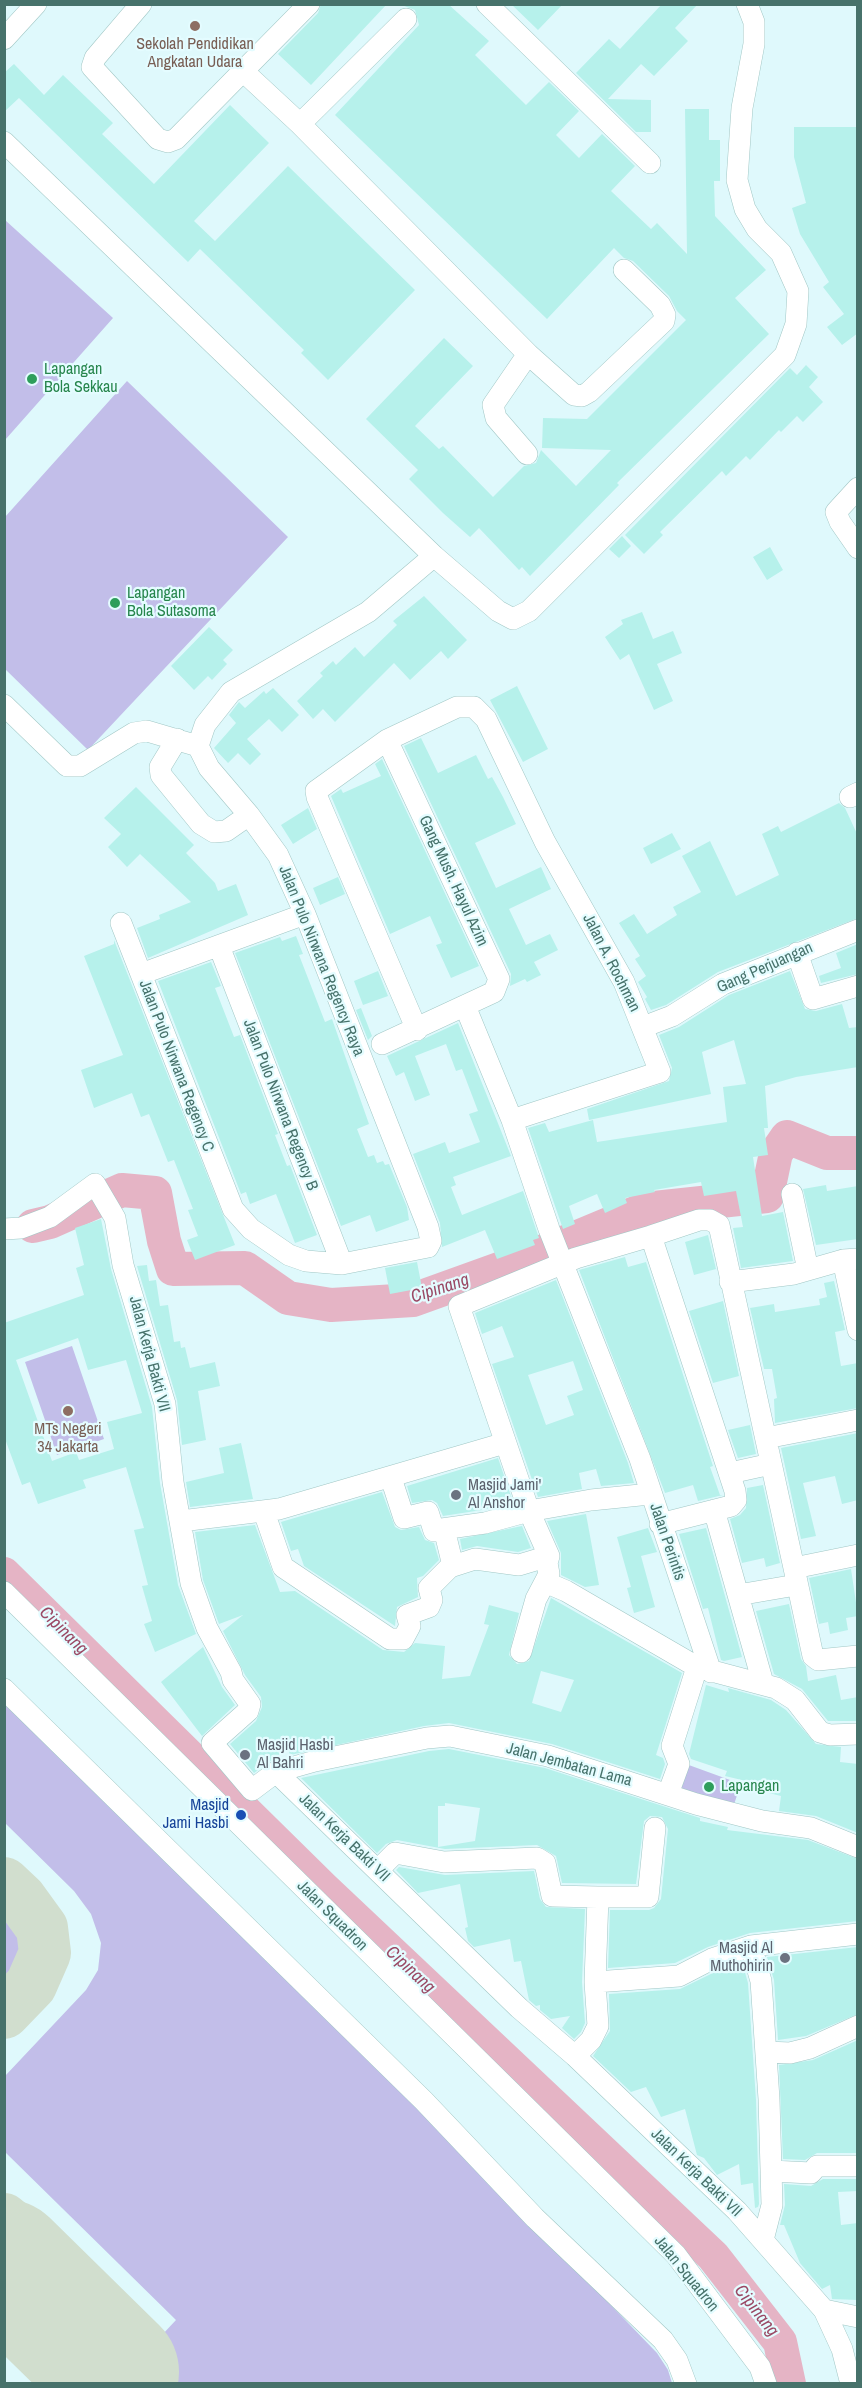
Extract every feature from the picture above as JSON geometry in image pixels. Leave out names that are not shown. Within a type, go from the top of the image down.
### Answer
[{"type":"street","points":[[4,39],[36,4]]},
{"type":"street","points":[[141,4],[95,58],[92,67],[158,139],[168,142],[176,139],[309,4]]},
{"type":"street","points":[[487,4],[650,163]]},
{"type":"street","points":[[4,142],[434,556],[498,611],[513,619],[522,616],[785,355],[796,324],[798,291],[781,253],[757,229],[745,209],[737,180],[742,108],[754,44],[754,22],[747,4]]},
{"type":"street","points":[[300,124],[406,19]]},
{"type":"street","points":[[244,72],[300,124],[528,354],[574,395],[586,394],[664,321],[665,315],[660,305],[624,270]]},
{"type":"street","points":[[527,454],[496,418],[493,405],[528,354]]},
{"type":"street","points":[[858,488],[836,512],[840,522],[858,548]]},
{"type":"street","points":[[4,705],[67,766],[80,766],[134,733],[147,731],[198,746],[205,725],[231,692],[368,612],[434,556]]},
{"type":"street","name":"Jalan A. Rochman","points":[[387,740],[457,707],[474,707],[486,718],[545,842],[649,1025],[660,1072],[512,1120]]},
{"type":"street","points":[[177,739],[160,767],[161,775],[201,824],[214,832],[226,831],[249,815]]},
{"type":"street","points":[[387,740],[316,791],[417,1030]]},
{"type":"street","name":"Gang Mush. Hayul Azim","points":[[387,740],[499,979],[494,992],[465,1006]]},
{"type":"street","name":"Jalan Pulo Nirwana Regency Raya","points":[[198,746],[209,768],[249,815],[278,855],[305,914],[431,1241],[424,1249],[342,1264],[306,1261],[289,1255],[251,1228],[232,1209]]},
{"type":"street","points":[[141,974],[305,914]]},
{"type":"street","name":"Jalan Pulo Nirwana Regency C","points":[[121,923],[232,1209]]},
{"type":"street","name":"Gang Perjuangan","points":[[649,1025],[672,1016],[723,984],[858,930]]},
{"type":"street","name":"Jalan Pulo Nirwana Regency B","points":[[219,946],[342,1264]]},
{"type":"street","points":[[798,953],[813,999],[858,986]]},
{"type":"street","points":[[382,1044],[417,1030],[465,1006],[512,1120],[549,1229],[622,1413],[650,1494]]},
{"type":"street","name":"Jalan Kerja Bakti VII","points":[[4,1229],[21,1228],[43,1220],[63,1209],[92,1184],[97,1184],[115,1218],[123,1265],[160,1382],[191,1583],[203,1619],[233,1680],[250,1704],[248,1711],[212,1743],[252,1790],[276,1772],[519,2008],[574,2056],[705,2179],[764,2240],[824,2310],[842,2349],[852,2384]]},
{"type":"street","points":[[792,1194],[808,1270]]},
{"type":"street","points":[[521,1652],[536,1599],[549,1574],[547,1563],[549,1556],[529,1511],[459,1306],[562,1261],[699,1220],[715,1221],[719,1226],[813,1656],[818,1660],[858,1656]]},
{"type":"street","points":[[651,1236],[730,1473],[735,1500],[731,1506],[660,1524]]},
{"type":"street","points":[[730,1282],[808,1270],[850,1260],[858,1330]]},
{"type":"street","points":[[766,1438],[858,1420]]},
{"type":"street","points":[[181,1521],[264,1512],[391,1478],[506,1443]]},
{"type":"street","points":[[730,1473],[771,1464]]},
{"type":"street","points":[[391,1478],[404,1518],[428,1512],[434,1531],[442,1529],[453,1566]]},
{"type":"street","name":"Jalan Perintis","points":[[442,1529],[485,1523],[529,1511],[591,1500],[650,1494],[704,1670]]},
{"type":"street","points":[[714,1510],[763,1683]]},
{"type":"street","points":[[264,1512],[283,1567],[396,1641],[403,1639],[410,1630],[407,1615],[429,1607],[432,1600],[429,1588],[441,1574],[453,1566],[478,1558],[519,1565],[549,1556]]},
{"type":"street","points":[[738,1595],[858,1555]]},
{"type":"street","points":[[545,1582],[566,1591],[704,1670],[763,1683],[795,1700],[820,1732],[830,1735],[858,1734]]},
{"type":"street","name":"Jalan Squadron","points":[[4,1592],[676,2255],[760,2367],[766,2384]]},
{"type":"street","points":[[668,1794],[679,1764],[672,1746],[704,1670]]},
{"type":"street","points":[[4,1689],[424,2101],[535,2217],[663,2340],[677,2360],[686,2384]]},
{"type":"street","name":"Jalan Jembatan Lama","points":[[276,1772],[366,1750],[450,1736],[548,1756],[696,1804],[762,1821],[811,1828],[858,1847]]},
{"type":"street","points":[[378,1870],[395,1853],[444,1862],[537,1858],[544,1863],[552,1896],[648,1897],[655,1828]]},
{"type":"street","points":[[574,2056],[591,2040],[598,2026],[595,1982],[598,1897]]},
{"type":"street","points":[[595,1982],[679,1976],[712,1959],[751,1946],[858,1934]]},
{"type":"street","points":[[751,1946],[761,1981],[766,2052],[772,2205],[764,2240]]},
{"type":"street","points":[[766,2052],[777,2054],[800,2051],[858,2026]]},
{"type":"street","points":[[771,2171],[811,2173],[817,2166],[858,2166]]},
{"type":"street","points":[[824,2310],[858,2317]]},
{"type":"shaded area","name":"Lapangan Bola Sekkau","points":[[5,220],[113,318],[5,440]]},
{"type":"shaded area","name":"Lapangan Bola Sutasoma","points":[[127,381],[288,537],[88,750],[5,669],[5,517]]},
{"type":"shaded area","points":[[72,1346],[104,1439],[57,1455],[25,1362]]},
{"type":"shaded area","points":[[4,1698],[418,2105],[657,2353],[668,2370],[672,2383],[117,2383],[176,2320],[5,2152],[5,2076],[86,1990],[98,1970],[101,1943],[91,1914],[74,1891],[5,1823]]},
{"type":"shaded area","name":"Lapangan","points":[[686,1764],[741,1784],[732,1810],[677,1789]]},
{"type":"shaded area","points":[[5,1883],[21,1899],[42,1928],[45,1953],[31,1985],[5,2013]]},
{"type":"building","points":[[321,4],[387,4],[311,85],[278,54],[318,13]]},
{"type":"building","points":[[399,4],[448,4],[489,41],[475,55],[526,105],[549,82],[579,111],[556,135],[579,158],[602,134],[635,166],[611,191],[651,229],[657,223],[687,254],[685,109],[709,109],[709,140],[720,140],[720,181],[714,181],[715,216],[766,270],[735,298],[769,334],[617,483],[619,485],[530,576],[522,567],[519,570],[479,528],[470,537],[443,513],[409,479],[418,470],[366,419],[444,338],[473,366],[415,426],[439,449],[443,446],[493,497],[524,466],[536,463],[541,450],[576,486],[611,450],[542,448],[543,418],[587,419],[686,320],[677,311],[669,296],[633,261],[624,258],[614,248],[547,319],[335,115],[419,25],[415,10]]},
{"type":"building","points":[[511,4],[563,4],[538,30]]},
{"type":"building","points":[[662,4],[698,4],[675,28],[688,41],[654,76],[641,64],[608,99],[651,100],[651,132],[636,132],[576,73],[609,39],[620,49]]},
{"type":"building","points":[[14,64],[44,95],[63,75],[113,123],[102,134],[154,184],[230,105],[269,143],[194,221],[215,241],[288,166],[415,290],[328,380],[301,353],[304,350],[200,249],[188,262],[19,98],[4,112],[4,73]]},
{"type":"building","points":[[794,127],[858,127],[858,333],[842,345],[827,327],[844,314],[823,287],[829,282],[800,234],[792,208],[806,203],[794,157]]},
{"type":"building","points":[[806,365],[818,377],[809,387],[823,402],[803,422],[797,416],[781,432],[779,430],[750,460],[746,456],[726,476],[722,471],[660,532],[663,535],[644,554],[625,535],[790,368],[797,375]]},
{"type":"building","points":[[622,536],[631,546],[619,558],[609,549]]},
{"type":"building","points":[[770,547],[783,570],[767,580],[753,557]]},
{"type":"building","points":[[424,596],[467,640],[448,659],[441,651],[410,680],[394,663],[335,722],[323,709],[313,719],[297,701],[323,676],[320,673],[333,661],[336,665],[355,647],[364,657],[397,625],[393,621]]},
{"type":"building","points":[[642,612],[653,639],[673,631],[682,653],[657,664],[673,701],[654,710],[629,654],[620,660],[605,637],[623,624],[621,620]]},
{"type":"building","points":[[209,627],[233,650],[223,660],[227,664],[212,680],[208,676],[194,690],[171,666]]},
{"type":"building","points":[[517,686],[548,749],[523,762],[490,700]]},
{"type":"building","points":[[273,688],[299,715],[282,732],[269,719],[247,739],[261,754],[250,765],[238,753],[228,763],[214,748],[236,723],[229,715],[239,702],[245,708],[264,691],[266,694]]},
{"type":"building","points":[[421,738],[438,773],[476,755],[488,779],[492,777],[503,797],[516,824],[475,843],[496,888],[541,867],[551,889],[509,909],[526,945],[550,934],[558,950],[534,962],[541,975],[527,982],[525,979],[510,986],[511,974],[404,746]]},
{"type":"building","points":[[382,759],[479,966],[451,978],[436,945],[442,943],[430,916],[390,934],[331,796],[341,789],[343,793],[381,776],[375,764]]},
{"type":"building","points":[[136,787],[194,845],[186,853],[215,883],[218,891],[236,884],[248,915],[148,958],[137,928],[160,919],[159,915],[191,902],[140,854],[127,867],[108,847],[121,834],[104,818]]},
{"type":"building","points":[[839,803],[845,808],[858,836],[858,918],[718,972],[666,1005],[651,1010],[645,999],[647,997],[638,982],[646,976],[635,959],[640,956],[619,923],[634,914],[647,934],[677,915],[673,907],[701,892],[682,856],[710,841],[736,896],[779,875],[762,834],[778,826],[781,832]]},
{"type":"building","points":[[308,808],[317,829],[293,844],[281,825]]},
{"type":"building","points":[[672,833],[681,849],[651,864],[643,848]]},
{"type":"building","points":[[338,877],[345,894],[320,905],[313,888]]},
{"type":"building","points":[[296,936],[303,954],[299,955],[325,1022],[332,1019],[369,1124],[357,1129],[368,1157],[374,1155],[377,1163],[383,1161],[385,1165],[389,1164],[407,1207],[409,1220],[376,1232],[370,1215],[341,1226],[235,953],[280,937],[282,941]]},
{"type":"building","points":[[114,940],[235,1245],[195,1260],[187,1240],[198,1236],[188,1210],[193,1209],[174,1160],[168,1162],[149,1114],[141,1117],[132,1093],[94,1108],[81,1070],[123,1055],[84,956],[114,944]]},
{"type":"building","points":[[858,944],[858,974],[821,983],[819,976],[841,968],[836,953]]},
{"type":"building","points":[[211,962],[221,986],[215,988],[234,1037],[240,1035],[278,1134],[275,1135],[287,1166],[290,1165],[317,1235],[295,1243],[276,1194],[250,1204],[246,1192],[241,1194],[158,981]]},
{"type":"building","points":[[378,971],[388,996],[363,1005],[354,981]]},
{"type":"building","points":[[790,971],[805,1009],[816,1011],[842,1004],[849,1028],[858,1027],[858,1067],[796,1077],[765,1086],[768,1128],[764,1128],[768,1155],[753,1157],[762,1216],[783,1212],[793,1261],[741,1268],[733,1228],[743,1227],[736,1191],[704,1196],[701,1182],[654,1190],[655,1192],[625,1198],[627,1203],[605,1213],[597,1194],[569,1206],[575,1224],[563,1229],[528,1128],[545,1123],[549,1132],[593,1120],[597,1142],[727,1122],[723,1087],[746,1084],[734,1040],[702,1052],[711,1094],[589,1120],[587,1109],[669,1081],[672,1068],[659,1035],[679,1027],[729,995]]},
{"type":"building","points":[[361,1008],[372,1036],[368,1040],[356,1010]]},
{"type":"building","points":[[458,1023],[511,1156],[453,1177],[456,1185],[451,1187],[462,1215],[523,1191],[539,1238],[533,1240],[535,1245],[497,1259],[485,1230],[442,1247],[440,1223],[413,1154],[445,1142],[449,1153],[480,1142],[469,1114],[478,1111],[462,1069],[456,1071],[446,1044],[415,1056],[430,1095],[415,1101],[404,1072],[396,1076],[387,1056]]},
{"type":"building","points":[[826,1185],[827,1191],[858,1186],[858,1239],[816,1245],[803,1189]]},
{"type":"building","points":[[101,1219],[111,1269],[152,1407],[160,1483],[178,1585],[196,1634],[155,1652],[144,1624],[152,1621],[142,1586],[148,1585],[134,1530],[144,1528],[126,1467],[83,1480],[86,1488],[38,1504],[30,1482],[22,1485],[4,1436],[4,1323],[84,1295],[76,1268],[84,1265],[75,1228]],"holes":[[[78,1338],[88,1370],[126,1360],[142,1413],[107,1422],[114,1449],[79,1460],[76,1452],[52,1461],[16,1360]]]},
{"type":"building","points":[[708,1235],[716,1269],[694,1275],[685,1242]]},
{"type":"building","points":[[625,1257],[628,1267],[646,1262],[713,1466],[710,1467],[720,1495],[723,1495],[698,1501],[693,1485],[665,1493],[579,1270]]},
{"type":"building","points":[[417,1262],[422,1288],[390,1294],[385,1268]]},
{"type":"building","points":[[147,1265],[149,1281],[156,1280],[160,1306],[168,1305],[174,1342],[180,1341],[181,1348],[185,1347],[190,1368],[215,1362],[220,1386],[198,1391],[206,1440],[182,1445],[177,1400],[137,1266]]},
{"type":"building","points":[[556,1280],[634,1483],[601,1486],[596,1469],[579,1473],[582,1489],[538,1497],[492,1364],[514,1357],[502,1326],[482,1334],[475,1313]],"holes":[[[573,1361],[583,1390],[567,1396],[574,1415],[546,1425],[528,1375]]]},
{"type":"building","points":[[834,1281],[845,1330],[835,1332],[841,1366],[858,1363],[858,1408],[775,1423],[774,1399],[777,1398],[772,1369],[764,1369],[750,1308],[774,1304],[775,1312],[820,1305],[819,1299],[827,1297],[824,1283]]},
{"type":"building","points":[[723,1301],[739,1376],[713,1383],[689,1311]]},
{"type":"building","points":[[750,1425],[756,1454],[738,1458],[728,1430]]},
{"type":"building","points":[[858,1433],[858,1500],[842,1504],[835,1476],[803,1483],[816,1536],[801,1539],[781,1448]]},
{"type":"building","points":[[241,1443],[253,1499],[190,1507],[186,1482],[224,1473],[219,1448]]},
{"type":"building","points":[[498,1458],[513,1502],[443,1516],[437,1503],[432,1500],[412,1503],[407,1486]]},
{"type":"building","points":[[763,1485],[780,1563],[766,1567],[764,1558],[742,1563],[730,1519],[740,1515],[746,1508],[747,1488]]},
{"type":"building","points":[[382,1492],[395,1527],[401,1530],[419,1527],[425,1540],[434,1543],[439,1560],[423,1576],[417,1578],[418,1597],[397,1607],[395,1626],[304,1566],[298,1549],[291,1551],[281,1522]]},
{"type":"building","points":[[586,1514],[599,1585],[585,1587],[561,1575],[561,1553],[547,1521]]},
{"type":"building","points":[[255,1525],[280,1592],[295,1591],[383,1650],[404,1652],[415,1643],[445,1646],[442,1679],[470,1676],[489,1625],[484,1624],[489,1605],[519,1613],[509,1655],[517,1664],[529,1661],[551,1598],[682,1673],[656,1755],[663,1758],[665,1764],[660,1779],[552,1744],[449,1723],[424,1726],[290,1755],[288,1748],[254,1773],[230,1744],[256,1721],[262,1707],[261,1697],[245,1675],[223,1631],[243,1615],[219,1624],[203,1580],[195,1532]],"holes":[[[541,1671],[574,1680],[561,1712],[532,1703]]]},
{"type":"building","points":[[522,1526],[531,1548],[518,1552],[477,1546],[462,1550],[460,1539]]},
{"type":"building","points":[[648,1528],[657,1552],[641,1556],[655,1607],[634,1613],[627,1588],[631,1587],[617,1537]]},
{"type":"building","points":[[706,1528],[742,1657],[724,1661],[721,1660],[708,1608],[703,1609],[679,1534]]},
{"type":"building","points":[[851,1569],[858,1616],[846,1618],[848,1630],[830,1634],[828,1622],[819,1624],[809,1578]]},
{"type":"building","points":[[789,1604],[808,1681],[836,1675],[841,1700],[858,1697],[858,1721],[828,1721],[802,1689],[774,1674],[756,1611]]},
{"type":"building","points":[[203,1647],[222,1687],[235,1705],[202,1736],[161,1682]]},
{"type":"building","points":[[706,1685],[729,1692],[728,1688],[771,1700],[786,1710],[816,1744],[841,1747],[840,1762],[858,1764],[858,1833],[816,1816],[779,1811],[781,1796],[745,1787],[746,1781],[725,1776],[727,1771],[691,1759],[689,1754]]},
{"type":"building","points":[[449,1749],[545,1768],[700,1818],[700,1821],[728,1827],[727,1830],[808,1840],[858,1859],[858,1921],[750,1933],[708,1947],[675,1963],[608,1968],[610,1910],[649,1910],[654,1908],[661,1899],[668,1829],[662,1817],[650,1816],[644,1821],[636,1884],[562,1883],[556,1856],[537,1845],[445,1849],[397,1840],[386,1844],[377,1853],[301,1778],[429,1751]],"holes":[[[445,1803],[480,1808],[475,1841],[438,1847],[438,1806],[445,1806]]]},
{"type":"building","points":[[399,1867],[445,1875],[534,1871],[540,1899],[546,1907],[585,1909],[582,1982],[585,2023],[581,2032],[574,2039],[562,2028],[570,2016],[551,2019],[540,2010],[540,2005],[536,2006],[529,2000],[521,1961],[514,1962],[510,1939],[474,1947],[468,1941],[465,1928],[468,1927],[460,1884],[418,1893],[396,1870]]},
{"type":"building","points":[[858,1947],[858,2014],[806,2036],[778,2040],[774,1980],[767,1957]]},
{"type":"building","points":[[742,1962],[748,1983],[756,2100],[759,2204],[755,2208],[753,2183],[741,2185],[739,2164],[717,2175],[704,2158],[697,2155],[685,2109],[661,2117],[646,2087],[631,2092],[593,2056],[610,2031],[609,1994],[680,1989]]},
{"type":"building","points":[[858,2040],[858,2153],[817,2153],[805,2160],[783,2159],[779,2065],[813,2060]]},
{"type":"building","points":[[823,2179],[858,2179],[858,2191],[838,2192],[841,2225],[858,2223],[858,2300],[832,2299],[830,2285],[822,2289],[800,2263],[784,2225],[780,2225],[785,2205],[784,2184],[811,2186]]},
{"type":"waterway","name":"Cipinang","points":[[33,1226],[50,1222],[122,1190],[155,1193],[164,1241],[173,1269],[245,1268],[288,1298],[331,1305],[413,1300],[513,1264],[645,1209],[767,1196],[776,1153],[787,1137],[827,1153],[858,1153]]},
{"type":"waterway","name":"Cipinang","points":[[4,1574],[323,1888],[713,2256],[780,2342],[789,2384]]},
{"type":"taxiway","points":[[4,1883],[21,1899],[42,1928],[45,1953],[31,1985],[4,2013]]},
{"type":"taxiway","points":[[4,2219],[15,2228],[26,2248],[30,2266],[22,2299],[14,2312],[4,2321]]},
{"type":"runway","points":[[4,2264],[114,2372]]},
{"type":"place","name":"Sekolah Pendidikan Angkatan Udara","points":[[195,26]]},
{"type":"place","name":"Lapangan Bola Sekkau","points":[[32,379]]},
{"type":"place","name":"Lapangan Bola Sutasoma","points":[[115,603]]},
{"type":"place","name":"MTs Negeri 34 Jakarta","points":[[68,1411]]},
{"type":"place","name":"Masjid Jami' Al Anshor","points":[[456,1495]]},
{"type":"place","name":"Masjid Hasbi Al Bahri","points":[[245,1755]]},
{"type":"place","name":"Lapangan","points":[[709,1787]]},
{"type":"place","name":"Masjid Jami Hasbi","points":[[241,1815]]},
{"type":"place","name":"Masjid Al Muthohirin","points":[[785,1958]]}]
